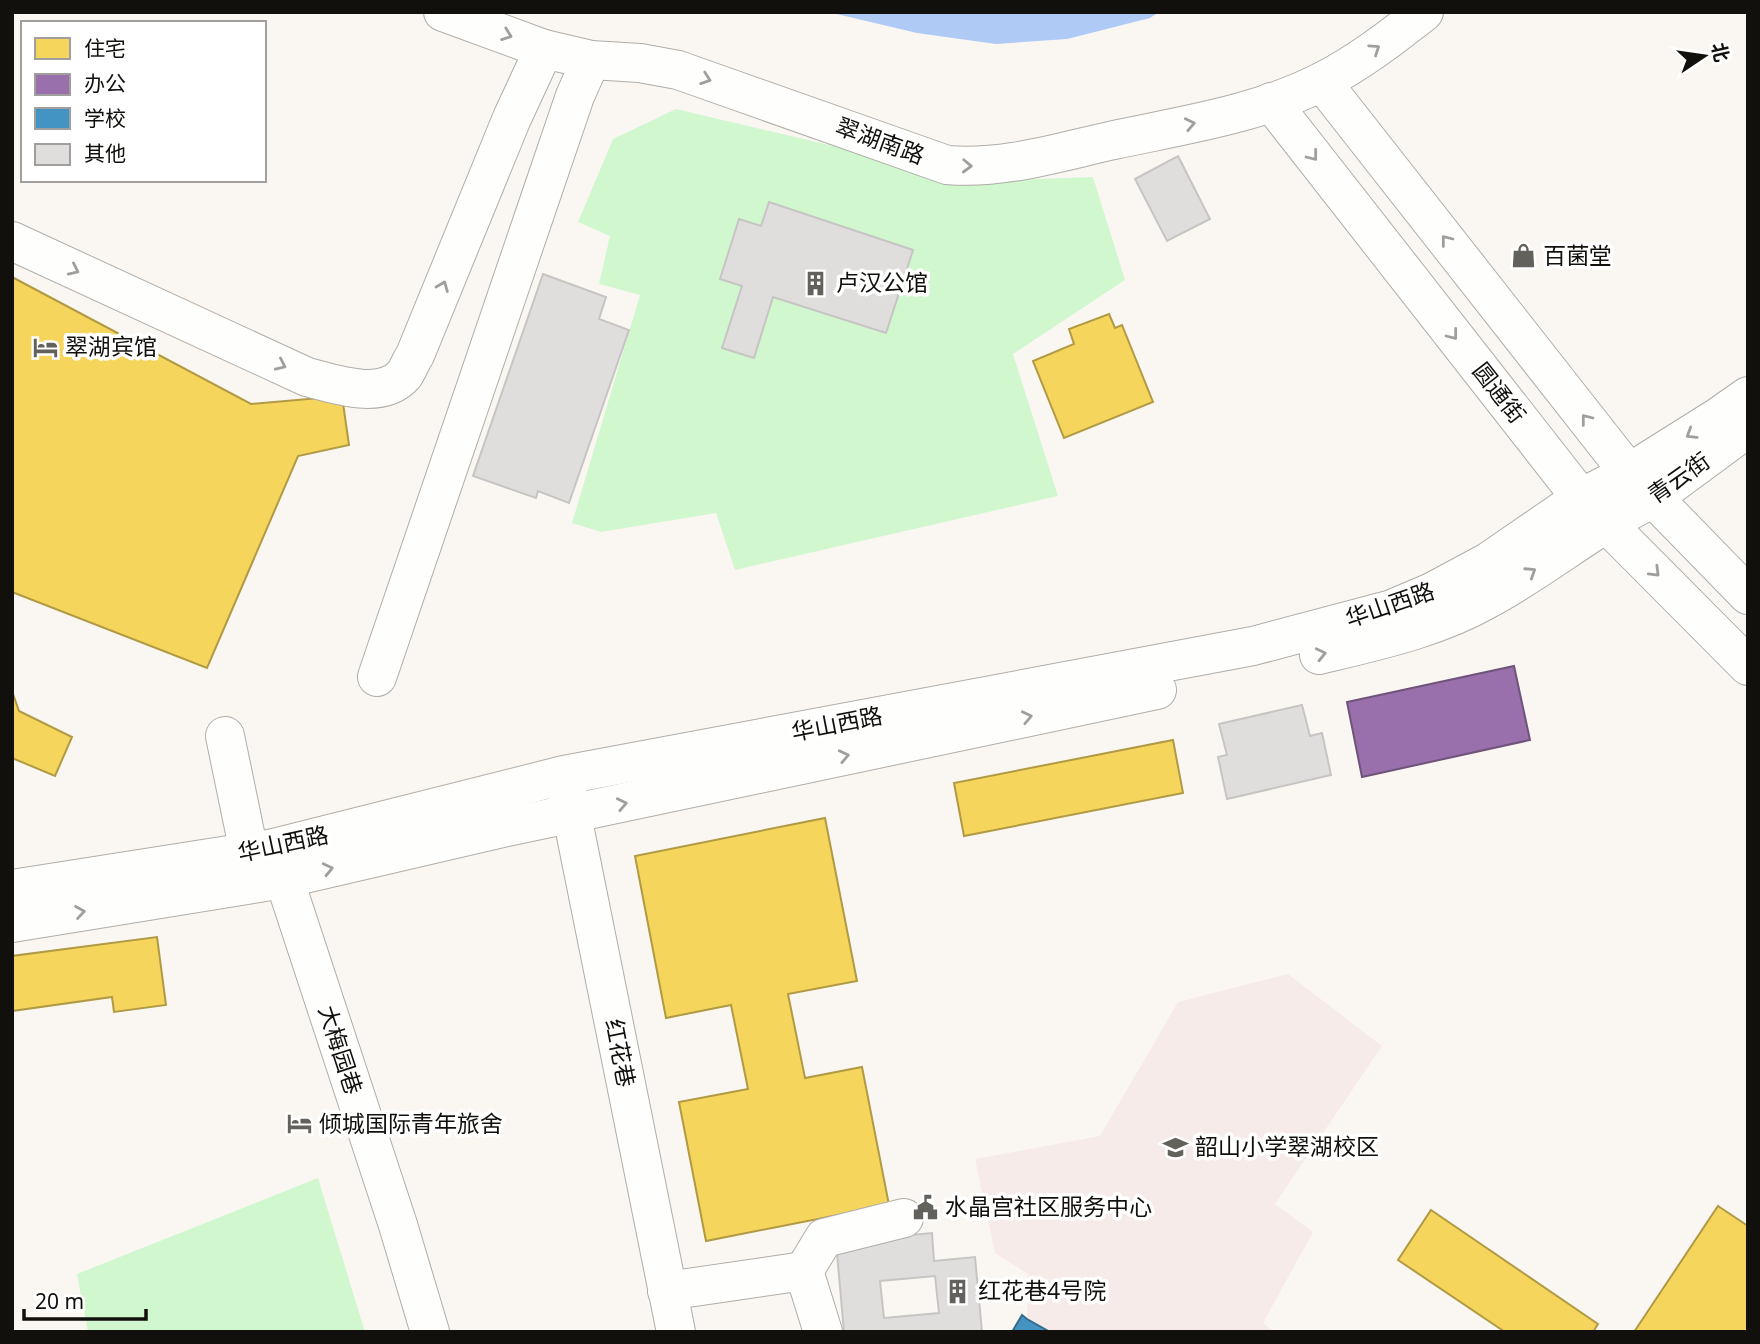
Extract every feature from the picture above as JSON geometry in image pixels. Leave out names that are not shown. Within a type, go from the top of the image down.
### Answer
[{"type":"main road","name":"翠湖南路","points":[[443,12],[544,49],[591,60],[640,63],[678,70],[947,165],[976,167],[1013,162],[1212,119],[1271,102],[1322,82],[1376,50],[1424,12]]},
{"type":"main road","points":[[12,241],[307,377],[341,386],[371,389],[387,385],[403,376],[415,355],[512,118],[544,49]]},
{"type":"main road","points":[[377,677],[571,109],[591,60]]},
{"type":"main road","points":[[1322,82],[1641,485],[1748,595]]},
{"type":"main road","name":"圆通街","points":[[1271,102],[1594,510],[1748,666]]},
{"type":"main road","name":"青云街","points":[[1641,485],[1718,417],[1748,396]]},
{"type":"main road","name":"青云街","points":[[1594,510],[1748,428]]},
{"type":"main road","name":"华山西路","points":[[12,923],[269,860],[564,775],[1253,646],[1392,609],[1432,592],[1594,510]]},
{"type":"main road","name":"华山西路","points":[[12,889],[269,860],[572,814],[1400,636],[1488,600],[1594,510]]},
{"type":"main road","name":"大梅园巷","points":[[225,736],[398,1225],[430,1332]]},
{"type":"main road","name":"红花巷","points":[[564,775],[676,1332]]},
{"type":"main road","points":[[823,1332],[804,1271],[824,1238],[904,1218]]},
{"type":"main road","points":[[667,1291],[804,1271]]},
{"type":"shaded area","name":"韶山小学翠湖校区","points":[[1288,974],[1382,1046],[1275,1204],[1313,1232],[1263,1323],[1275,1332],[1050,1332],[1027,1319],[1028,1274],[995,1253],[975,1159],[1100,1136],[1178,1002]]},
{"type":"green space","points":[[676,109],[982,181],[1093,177],[1125,280],[1013,354],[1058,496],[735,570],[716,513],[601,532],[572,523],[640,295],[599,284],[610,236],[578,222],[613,139]]},
{"type":"green space","points":[[318,1178],[365,1332],[88,1332],[77,1274]]},
{"type":"water","points":[[828,12],[1159,12],[1150,18],[1067,39],[996,44],[917,33]]},
{"type":"building: 住宅","points":[[12,277],[251,404],[342,396],[349,445],[298,456],[207,668],[12,592]]},
{"type":"building: 住宅","points":[[1109,314],[1115,328],[1122,325],[1153,402],[1064,438],[1033,361],[1074,344],[1069,329]]},
{"type":"building: 住宅","points":[[12,691],[19,711],[72,737],[55,776],[12,758]]},
{"type":"building: 住宅","points":[[1173,740],[1183,793],[964,836],[954,783]]},
{"type":"building: 住宅","points":[[825,818],[857,981],[788,994],[805,1078],[862,1067],[889,1205],[706,1241],[679,1102],[748,1089],[731,1005],[666,1018],[635,856]]},
{"type":"building: 住宅","points":[[157,937],[166,1005],[114,1012],[112,997],[12,1011],[12,956]]},
{"type":"building: 住宅","points":[[1718,1206],[1748,1226],[1748,1332],[1634,1332]]},
{"type":"building: 住宅","points":[[1431,1210],[1598,1324],[1593,1332],[1505,1332],[1398,1260]]},
{"type":"building: 办公","points":[[1514,666],[1530,740],[1362,777],[1347,702]]},
{"type":"building: 学校","points":[[1022,1315],[1027,1319],[1050,1332],[1012,1332]]},
{"type":"building: 其他","points":[[1178,156],[1210,219],[1167,241],[1135,179]]},
{"type":"building: 其他","name":"卢汉公馆","points":[[769,202],[913,250],[886,333],[773,297],[754,358],[722,348],[742,286],[720,279],[739,219],[761,226]]},
{"type":"building: 其他","points":[[543,274],[606,297],[599,319],[629,330],[569,503],[538,491],[536,498],[473,476]]},
{"type":"building: 其他","points":[[1302,705],[1310,736],[1322,733],[1331,775],[1227,799],[1218,757],[1227,755],[1219,724]]},
{"type":"building: 其他","name":"红花巷4号院","points":[[932,1233],[934,1261],[975,1257],[982,1332],[844,1332],[836,1242]],"holes":[[[935,1276],[939,1313],[884,1318],[880,1281]]]},
{"type":"place","name":"百菌堂","points":[[1523,256]]},
{"type":"place","name":"卢汉公馆","points":[[816,283]]},
{"type":"place","name":"翠湖宾馆","points":[[45,347]]},
{"type":"place","name":"倾城国际青年旅舍","points":[[299,1124]]},
{"type":"place","name":"韶山小学翠湖校区","points":[[1175,1147]]},
{"type":"place","name":"水晶宫社区服务中心","points":[[925,1207]]},
{"type":"place","name":"红花巷4号院","points":[[958,1291]]}]
